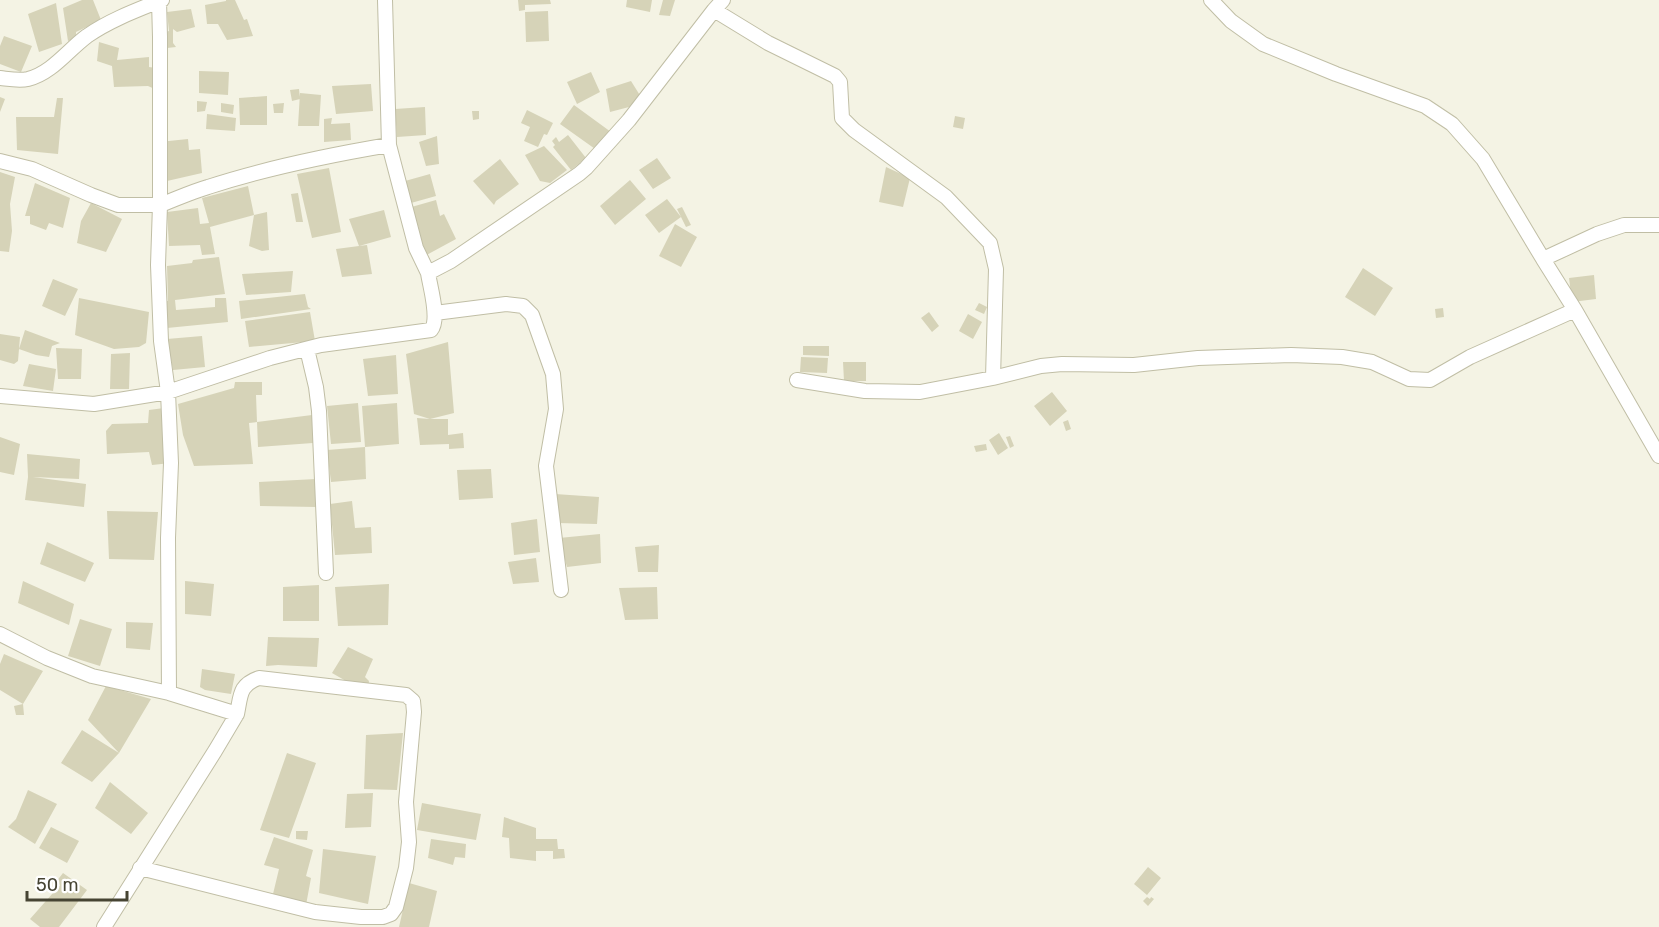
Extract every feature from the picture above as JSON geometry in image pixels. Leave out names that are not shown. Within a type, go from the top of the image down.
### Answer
[{"type":"street","points":[[0,396],[94,404],[168,392],[270,358],[321,345],[431,330],[435,326],[428,273],[416,248],[389,145],[385,0]]},
{"type":"street","points":[[1211,0],[1231,21],[1263,44],[1336,74],[1425,105],[1452,124],[1483,159],[1575,310],[1659,456]]},
{"type":"street","points":[[0,78],[18,80],[46,71],[88,36],[126,15],[161,1],[158,265],[161,341],[168,392],[171,473],[168,561],[169,693]]},
{"type":"street","points":[[428,273],[451,261],[586,168],[629,120],[718,5],[768,43],[835,76],[840,82],[842,117],[854,130],[946,197],[990,243],[996,268],[993,378]]},
{"type":"street","points":[[0,162],[32,169],[118,205],[160,205],[206,187],[246,176],[338,154],[389,145]]},
{"type":"street","points":[[1543,259],[1597,234],[1624,225],[1659,225]]},
{"type":"street","points":[[435,313],[506,304],[523,306],[532,315],[554,374],[556,409],[546,466],[561,590]]},
{"type":"street","points":[[797,380],[865,392],[920,392],[1041,366],[1134,365],[1198,358],[1291,355],[1342,357],[1372,362],[1409,379],[1430,380],[1470,357],[1575,310]]},
{"type":"street","points":[[307,349],[319,411],[326,573]]},
{"type":"street","points":[[0,634],[47,658],[92,676],[169,693],[237,714]]},
{"type":"street","points":[[104,927],[140,868],[215,751],[237,714],[243,689],[249,681],[260,678],[406,694],[413,701],[406,802],[409,842],[406,868],[396,908],[392,914],[383,917],[362,917],[315,912],[140,868]]},
{"type":"building","points":[[82,0],[93,0],[101,20],[76,32],[76,38],[68,41],[63,8]]},
{"type":"building","points":[[235,0],[244,20],[247,19],[253,36],[227,40],[218,24],[207,24],[205,5]]},
{"type":"building","points":[[518,0],[550,0],[551,4],[525,5],[525,10],[519,11]]},
{"type":"building","points":[[627,0],[652,0],[650,12],[626,7]]},
{"type":"building","points":[[663,0],[675,0],[670,16],[659,15]]},
{"type":"building","points":[[56,3],[62,44],[39,52],[28,14]]},
{"type":"building","points":[[191,9],[195,27],[177,32],[173,29],[173,43],[176,47],[167,48],[166,32],[169,31],[167,12]]},
{"type":"building","points":[[548,11],[549,41],[526,42],[525,12]]},
{"type":"building","points":[[4,36],[32,46],[21,72],[0,64],[0,46]]},
{"type":"building","points":[[99,42],[119,48],[117,60],[149,57],[149,67],[156,68],[157,90],[148,86],[114,87],[112,66],[97,61]]},
{"type":"building","points":[[199,71],[229,72],[228,95],[199,93]]},
{"type":"building","points":[[591,72],[600,92],[577,104],[567,82]]},
{"type":"building","points":[[631,81],[641,97],[629,107],[610,112],[606,89]]},
{"type":"building","points":[[371,84],[373,111],[336,114],[332,86]]},
{"type":"building","points":[[299,89],[300,99],[292,101],[290,90]]},
{"type":"building","points":[[300,93],[321,95],[319,126],[298,126]]},
{"type":"building","points":[[267,96],[267,125],[240,125],[239,98]]},
{"type":"building","points":[[0,97],[5,99],[0,112]]},
{"type":"building","points":[[57,98],[63,98],[58,154],[17,150],[16,117],[54,117]]},
{"type":"building","points":[[197,101],[207,102],[205,111],[197,112]]},
{"type":"building","points":[[221,103],[234,105],[233,114],[221,112]]},
{"type":"building","points":[[284,103],[283,113],[274,113],[273,104]]},
{"type":"building","points":[[574,105],[611,132],[598,151],[560,124]]},
{"type":"building","points":[[425,107],[426,135],[397,137],[395,109]]},
{"type":"building","points":[[527,110],[553,123],[547,135],[544,134],[538,147],[524,141],[530,127],[521,123]]},
{"type":"building","points":[[472,111],[479,111],[479,119],[473,120]]},
{"type":"building","points":[[207,114],[236,118],[235,131],[206,129]]},
{"type":"building","points":[[955,116],[965,118],[963,129],[953,127]]},
{"type":"building","points":[[332,118],[331,124],[350,123],[351,140],[324,142],[324,119]]},
{"type":"building","points":[[568,135],[586,158],[571,170],[553,147],[555,145],[552,141],[556,137],[559,142]]},
{"type":"building","points":[[437,136],[439,164],[426,166],[419,142]]},
{"type":"building","points":[[188,139],[189,150],[200,149],[202,173],[167,181],[159,142]]},
{"type":"building","points":[[544,146],[567,170],[550,183],[540,181],[525,155]]},
{"type":"building","points":[[657,158],[671,178],[653,189],[639,170]]},
{"type":"building","points":[[500,159],[519,184],[494,205],[473,181]]},
{"type":"building","points":[[886,167],[910,178],[903,207],[879,202]]},
{"type":"building","points":[[329,168],[341,232],[312,238],[297,174]]},
{"type":"building","points":[[0,172],[15,177],[10,204],[12,231],[9,252],[0,251]]},
{"type":"building","points":[[430,174],[436,196],[411,203],[405,181]]},
{"type":"building","points":[[630,180],[646,199],[615,225],[600,206]]},
{"type":"building","points":[[35,183],[70,198],[63,228],[49,223],[46,230],[30,224],[30,216],[25,216]]},
{"type":"building","points":[[248,186],[254,215],[210,227],[215,254],[202,255],[200,245],[169,246],[167,212],[198,208],[200,224],[209,223],[202,198]]},
{"type":"building","points":[[298,193],[303,222],[296,222],[291,194]]},
{"type":"building","points":[[667,199],[681,217],[659,233],[645,215]]},
{"type":"building","points":[[436,200],[440,216],[444,214],[456,239],[421,258],[412,229],[419,226],[414,227],[408,208]]},
{"type":"building","points":[[91,203],[122,219],[106,252],[77,243],[81,221]]},
{"type":"building","points":[[682,207],[691,225],[686,227],[677,209]]},
{"type":"building","points":[[384,210],[391,237],[359,246],[349,219]]},
{"type":"building","points":[[267,212],[269,250],[262,251],[249,246],[254,215]]},
{"type":"building","points":[[675,224],[697,237],[681,267],[659,256]]},
{"type":"building","points":[[367,245],[372,274],[342,277],[336,249]]},
{"type":"building","points":[[219,257],[225,294],[175,300],[176,310],[215,307],[215,298],[226,298],[228,322],[167,328],[163,301],[168,301],[167,266]]},
{"type":"building","points":[[1363,268],[1393,288],[1375,316],[1345,297]]},
{"type":"building","points":[[293,271],[291,292],[246,295],[242,274]]},
{"type":"building","points":[[1594,275],[1596,299],[1572,302],[1569,278]]},
{"type":"building","points":[[53,279],[78,289],[65,316],[42,306]]},
{"type":"building","points":[[305,294],[308,307],[311,309],[241,319],[239,301]]},
{"type":"building","points":[[79,298],[149,312],[146,343],[139,347],[114,349],[75,335]]},
{"type":"building","points":[[979,303],[987,307],[984,314],[975,310]]},
{"type":"building","points":[[1443,308],[1444,317],[1436,318],[1435,309]]},
{"type":"building","points":[[310,312],[315,341],[249,347],[245,321]]},
{"type":"building","points":[[929,312],[939,326],[932,332],[921,318]]},
{"type":"building","points":[[968,314],[982,322],[973,339],[959,331]]},
{"type":"building","points":[[25,330],[60,343],[52,346],[49,357],[19,349]]},
{"type":"building","points":[[0,334],[20,337],[18,361],[14,364],[0,360]]},
{"type":"building","points":[[202,336],[205,367],[173,370],[167,339]]},
{"type":"building","points":[[448,342],[454,413],[430,419],[414,414],[406,354]]},
{"type":"building","points":[[803,346],[829,346],[829,356],[803,355]]},
{"type":"building","points":[[56,348],[82,349],[81,379],[58,379]]},
{"type":"building","points":[[130,353],[129,389],[110,389],[111,354]]},
{"type":"building","points":[[396,355],[398,394],[368,396],[363,359]]},
{"type":"building","points":[[801,357],[828,358],[827,373],[800,372]]},
{"type":"building","points":[[843,362],[866,362],[866,381],[844,381]]},
{"type":"building","points":[[29,364],[56,369],[53,391],[23,386]]},
{"type":"building","points":[[235,382],[262,382],[262,395],[256,395],[257,422],[249,423],[253,464],[194,466],[183,435],[178,404],[234,388]]},
{"type":"building","points":[[1052,392],[1067,411],[1050,426],[1034,406]]},
{"type":"building","points":[[358,403],[361,442],[331,444],[327,406]]},
{"type":"building","points":[[397,403],[399,444],[365,447],[362,406]]},
{"type":"building","points":[[164,408],[171,463],[152,465],[149,452],[107,454],[106,431],[112,424],[148,423],[149,410]]},
{"type":"building","points":[[312,415],[313,443],[258,447],[257,422]]},
{"type":"building","points":[[417,418],[448,419],[448,435],[463,433],[464,448],[449,449],[449,444],[420,445]]},
{"type":"building","points":[[1068,420],[1071,429],[1066,431],[1063,422]]},
{"type":"building","points":[[999,433],[1008,448],[998,455],[989,440]]},
{"type":"building","points":[[1010,436],[1014,446],[1010,448],[1006,437]]},
{"type":"building","points":[[0,437],[20,444],[14,475],[0,472]]},
{"type":"building","points":[[986,444],[987,450],[976,452],[974,446]]},
{"type":"building","points":[[365,447],[366,479],[331,482],[327,450]]},
{"type":"building","points":[[27,454],[80,459],[79,479],[33,477],[86,484],[84,507],[25,500],[28,477]]},
{"type":"building","points":[[491,469],[493,498],[459,500],[457,470]]},
{"type":"building","points":[[316,479],[316,507],[260,506],[259,482]]},
{"type":"building","points":[[555,494],[599,497],[597,524],[557,523]]},
{"type":"building","points":[[352,501],[355,528],[371,527],[372,553],[335,555],[330,504]]},
{"type":"building","points":[[107,511],[158,512],[154,560],[109,559]]},
{"type":"building","points":[[537,519],[540,552],[514,555],[511,523]]},
{"type":"building","points":[[600,534],[601,563],[567,567],[559,538]]},
{"type":"building","points":[[47,542],[94,563],[85,582],[40,564]]},
{"type":"building","points":[[659,545],[658,572],[638,572],[635,547]]},
{"type":"building","points":[[536,558],[539,582],[513,584],[508,562]]},
{"type":"building","points":[[23,581],[74,604],[69,625],[18,603]]},
{"type":"building","points":[[185,581],[214,584],[211,616],[185,614]]},
{"type":"building","points":[[389,584],[388,625],[338,626],[335,587]]},
{"type":"building","points":[[319,585],[319,621],[283,621],[283,587]]},
{"type":"building","points":[[657,587],[658,619],[625,620],[619,588]]},
{"type":"building","points":[[80,619],[112,629],[100,666],[68,656]]},
{"type":"building","points":[[126,622],[153,623],[150,650],[126,648]]},
{"type":"building","points":[[268,637],[319,638],[317,667],[266,666]]},
{"type":"building","points":[[348,647],[373,659],[365,677],[369,681],[368,689],[353,685],[332,673]]},
{"type":"building","points":[[4,654],[43,671],[23,704],[0,690],[0,664]]},
{"type":"building","points":[[202,669],[235,674],[231,694],[205,690],[200,687]]},
{"type":"building","points":[[106,686],[151,699],[119,753],[88,720]]},
{"type":"building","points":[[23,704],[24,715],[16,715],[14,706]]},
{"type":"building","points":[[82,730],[119,753],[92,782],[61,763]]},
{"type":"building","points":[[403,733],[397,790],[364,789],[366,735]]},
{"type":"building","points":[[287,753],[316,763],[289,838],[260,830]]},
{"type":"building","points":[[110,782],[148,813],[131,834],[95,808]]},
{"type":"building","points":[[28,790],[57,804],[35,844],[8,827],[16,819]]},
{"type":"building","points":[[373,793],[371,827],[345,828],[347,794]]},
{"type":"building","points":[[422,803],[481,814],[476,840],[417,830]]},
{"type":"building","points":[[504,817],[536,828],[536,839],[557,839],[558,849],[564,849],[565,858],[553,859],[553,851],[536,851],[536,861],[510,858],[509,838],[502,837]]},
{"type":"building","points":[[51,827],[79,841],[67,863],[39,848]]},
{"type":"building","points":[[296,831],[308,831],[307,840],[296,839]]},
{"type":"building","points":[[274,837],[313,850],[306,876],[311,878],[306,905],[273,894],[279,869],[264,865]]},
{"type":"building","points":[[431,839],[466,844],[465,858],[455,857],[453,865],[428,858]]},
{"type":"building","points":[[323,849],[376,856],[368,904],[319,893]]},
{"type":"building","points":[[1148,867],[1161,878],[1147,895],[1134,884]]},
{"type":"building","points":[[63,873],[87,890],[59,927],[40,927],[30,919],[60,885],[56,882]]},
{"type":"building","points":[[409,883],[437,891],[429,927],[399,927]]},
{"type":"building","points":[[1147,897],[1154,899],[1148,906],[1143,901]]}]
